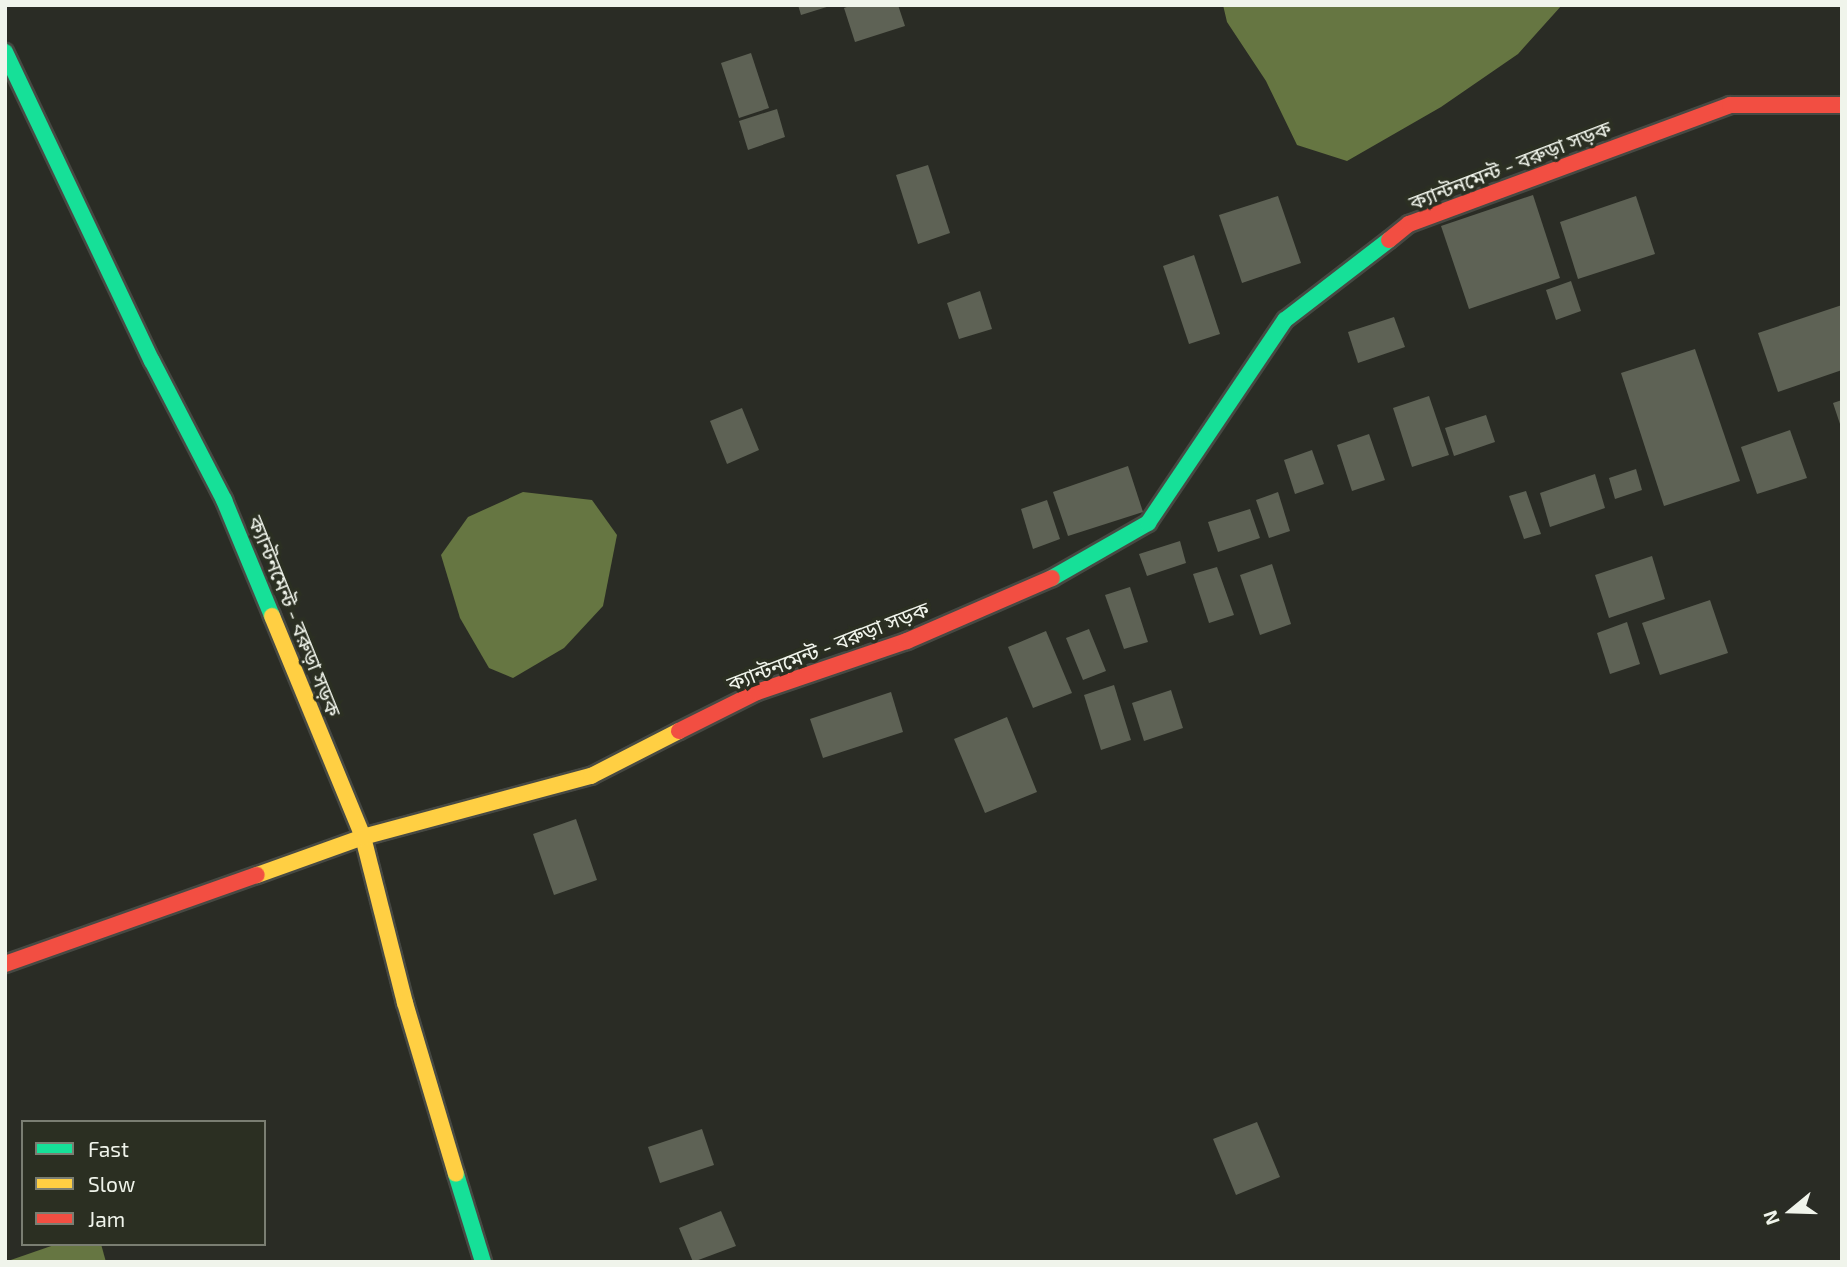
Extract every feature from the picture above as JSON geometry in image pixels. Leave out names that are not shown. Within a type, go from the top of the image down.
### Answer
[{"type":"main road","name":"ক্যান্টনমেন্ট - বরুড়া সড়ক","points":[[5,52],[152,360],[224,500],[363,837],[591,776],[757,691],[907,641],[1069,570],[1148,523],[1285,320],[1409,224],[1730,105],[1842,105]]},
{"type":"main road","points":[[5,964],[363,837],[405,1003],[483,1262]]},
{"type":"shaded area","points":[[1223,5],[1562,5],[1518,54],[1441,107],[1347,161],[1297,145],[1266,81],[1227,22]]},
{"type":"shaded area","points":[[523,492],[592,500],[617,535],[603,606],[564,648],[513,678],[489,668],[460,618],[441,555],[468,517]]},
{"type":"shaded area","points":[[51,1246],[102,1246],[106,1262],[5,1262]]},
{"type":"building","points":[[798,5],[830,5],[830,6],[801,15]]},
{"type":"building","points":[[852,5],[898,5],[905,26],[855,42],[844,8]]},
{"type":"building","points":[[751,53],[769,108],[739,118],[721,63]]},
{"type":"building","points":[[777,109],[785,137],[748,150],[739,121]]},
{"type":"building","points":[[928,165],[950,233],[918,244],[896,175]]},
{"type":"building","points":[[1533,195],[1560,278],[1469,309],[1441,226]]},
{"type":"building","points":[[1278,196],[1301,263],[1242,283],[1219,215]]},
{"type":"building","points":[[1636,196],[1655,254],[1578,279],[1560,222]]},
{"type":"building","points":[[1194,255],[1220,334],[1189,344],[1163,266]]},
{"type":"building","points":[[1571,281],[1581,311],[1556,320],[1546,290]]},
{"type":"building","points":[[980,291],[992,329],[959,339],[947,303]]},
{"type":"building","points":[[1842,305],[1842,370],[1778,392],[1758,333]]},
{"type":"building","points":[[1394,317],[1405,347],[1358,363],[1348,332]]},
{"type":"building","points":[[1695,349],[1740,481],[1664,506],[1621,373]]},
{"type":"building","points":[[1429,396],[1449,455],[1412,467],[1393,408]]},
{"type":"building","points":[[1842,400],[1842,427],[1841,427],[1833,403]]},
{"type":"building","points":[[742,408],[759,450],[727,464],[710,421]]},
{"type":"building","points":[[1486,415],[1495,442],[1454,456],[1445,428]]},
{"type":"building","points":[[1790,430],[1807,478],[1757,494],[1741,447]]},
{"type":"building","points":[[1369,434],[1385,480],[1352,491],[1337,445]]},
{"type":"building","points":[[1312,450],[1324,484],[1295,494],[1284,460]]},
{"type":"building","points":[[1128,466],[1143,512],[1068,536],[1053,492]]},
{"type":"building","points":[[1636,469],[1642,490],[1615,499],[1609,478]]},
{"type":"building","points":[[1595,474],[1605,508],[1550,527],[1540,493]]},
{"type":"building","points":[[1526,491],[1541,534],[1524,539],[1509,496]]},
{"type":"building","points":[[1278,492],[1290,531],[1269,538],[1256,500]]},
{"type":"building","points":[[1047,500],[1060,539],[1033,549],[1021,509]]},
{"type":"building","points":[[1250,509],[1260,538],[1218,552],[1208,522]]},
{"type":"building","points":[[1180,541],[1186,563],[1147,576],[1139,554]]},
{"type":"building","points":[[1652,556],[1665,599],[1609,618],[1595,575]]},
{"type":"building","points":[[1272,564],[1291,624],[1260,635],[1240,575]]},
{"type":"building","points":[[1217,567],[1234,615],[1209,623],[1193,574]]},
{"type":"building","points":[[1130,587],[1148,642],[1124,649],[1105,595]]},
{"type":"building","points":[[1710,600],[1728,653],[1660,675],[1642,623]]},
{"type":"building","points":[[1627,622],[1640,664],[1610,674],[1597,633]]},
{"type":"building","points":[[1089,629],[1106,671],[1083,680],[1066,638]]},
{"type":"building","points":[[1046,631],[1072,693],[1033,708],[1008,647]]},
{"type":"building","points":[[1114,685],[1131,740],[1101,750],[1084,695]]},
{"type":"building","points":[[1171,690],[1183,728],[1144,741],[1132,703]]},
{"type":"building","points":[[891,692],[903,732],[823,758],[810,719]]},
{"type":"building","points":[[1007,717],[1037,792],[985,813],[954,739]]},
{"type":"building","points":[[576,819],[597,880],[554,895],[533,834]]},
{"type":"building","points":[[1257,1122],[1280,1177],[1236,1195],[1213,1139]]},
{"type":"building","points":[[702,1129],[714,1165],[660,1183],[648,1147]]},
{"type":"building","points":[[721,1211],[736,1246],[693,1262],[679,1228]]},
{"type":"traffic: fast","points":[[5,52],[152,361],[224,500],[272,616]]},
{"type":"traffic: fast","points":[[1052,578],[1148,523],[1285,320],[1389,240]]},
{"type":"traffic: fast","points":[[456,1174],[483,1262]]},
{"type":"traffic: slow","points":[[272,616],[363,837],[405,1003],[456,1174]]},
{"type":"traffic: slow","points":[[257,875],[363,837],[591,776],[679,731]]},
{"type":"traffic: jam","points":[[1389,240],[1409,224],[1730,105],[1842,105]]},
{"type":"traffic: jam","points":[[679,731],[757,692],[907,641],[1052,578]]},
{"type":"traffic: jam","points":[[5,964],[257,875]]}]
